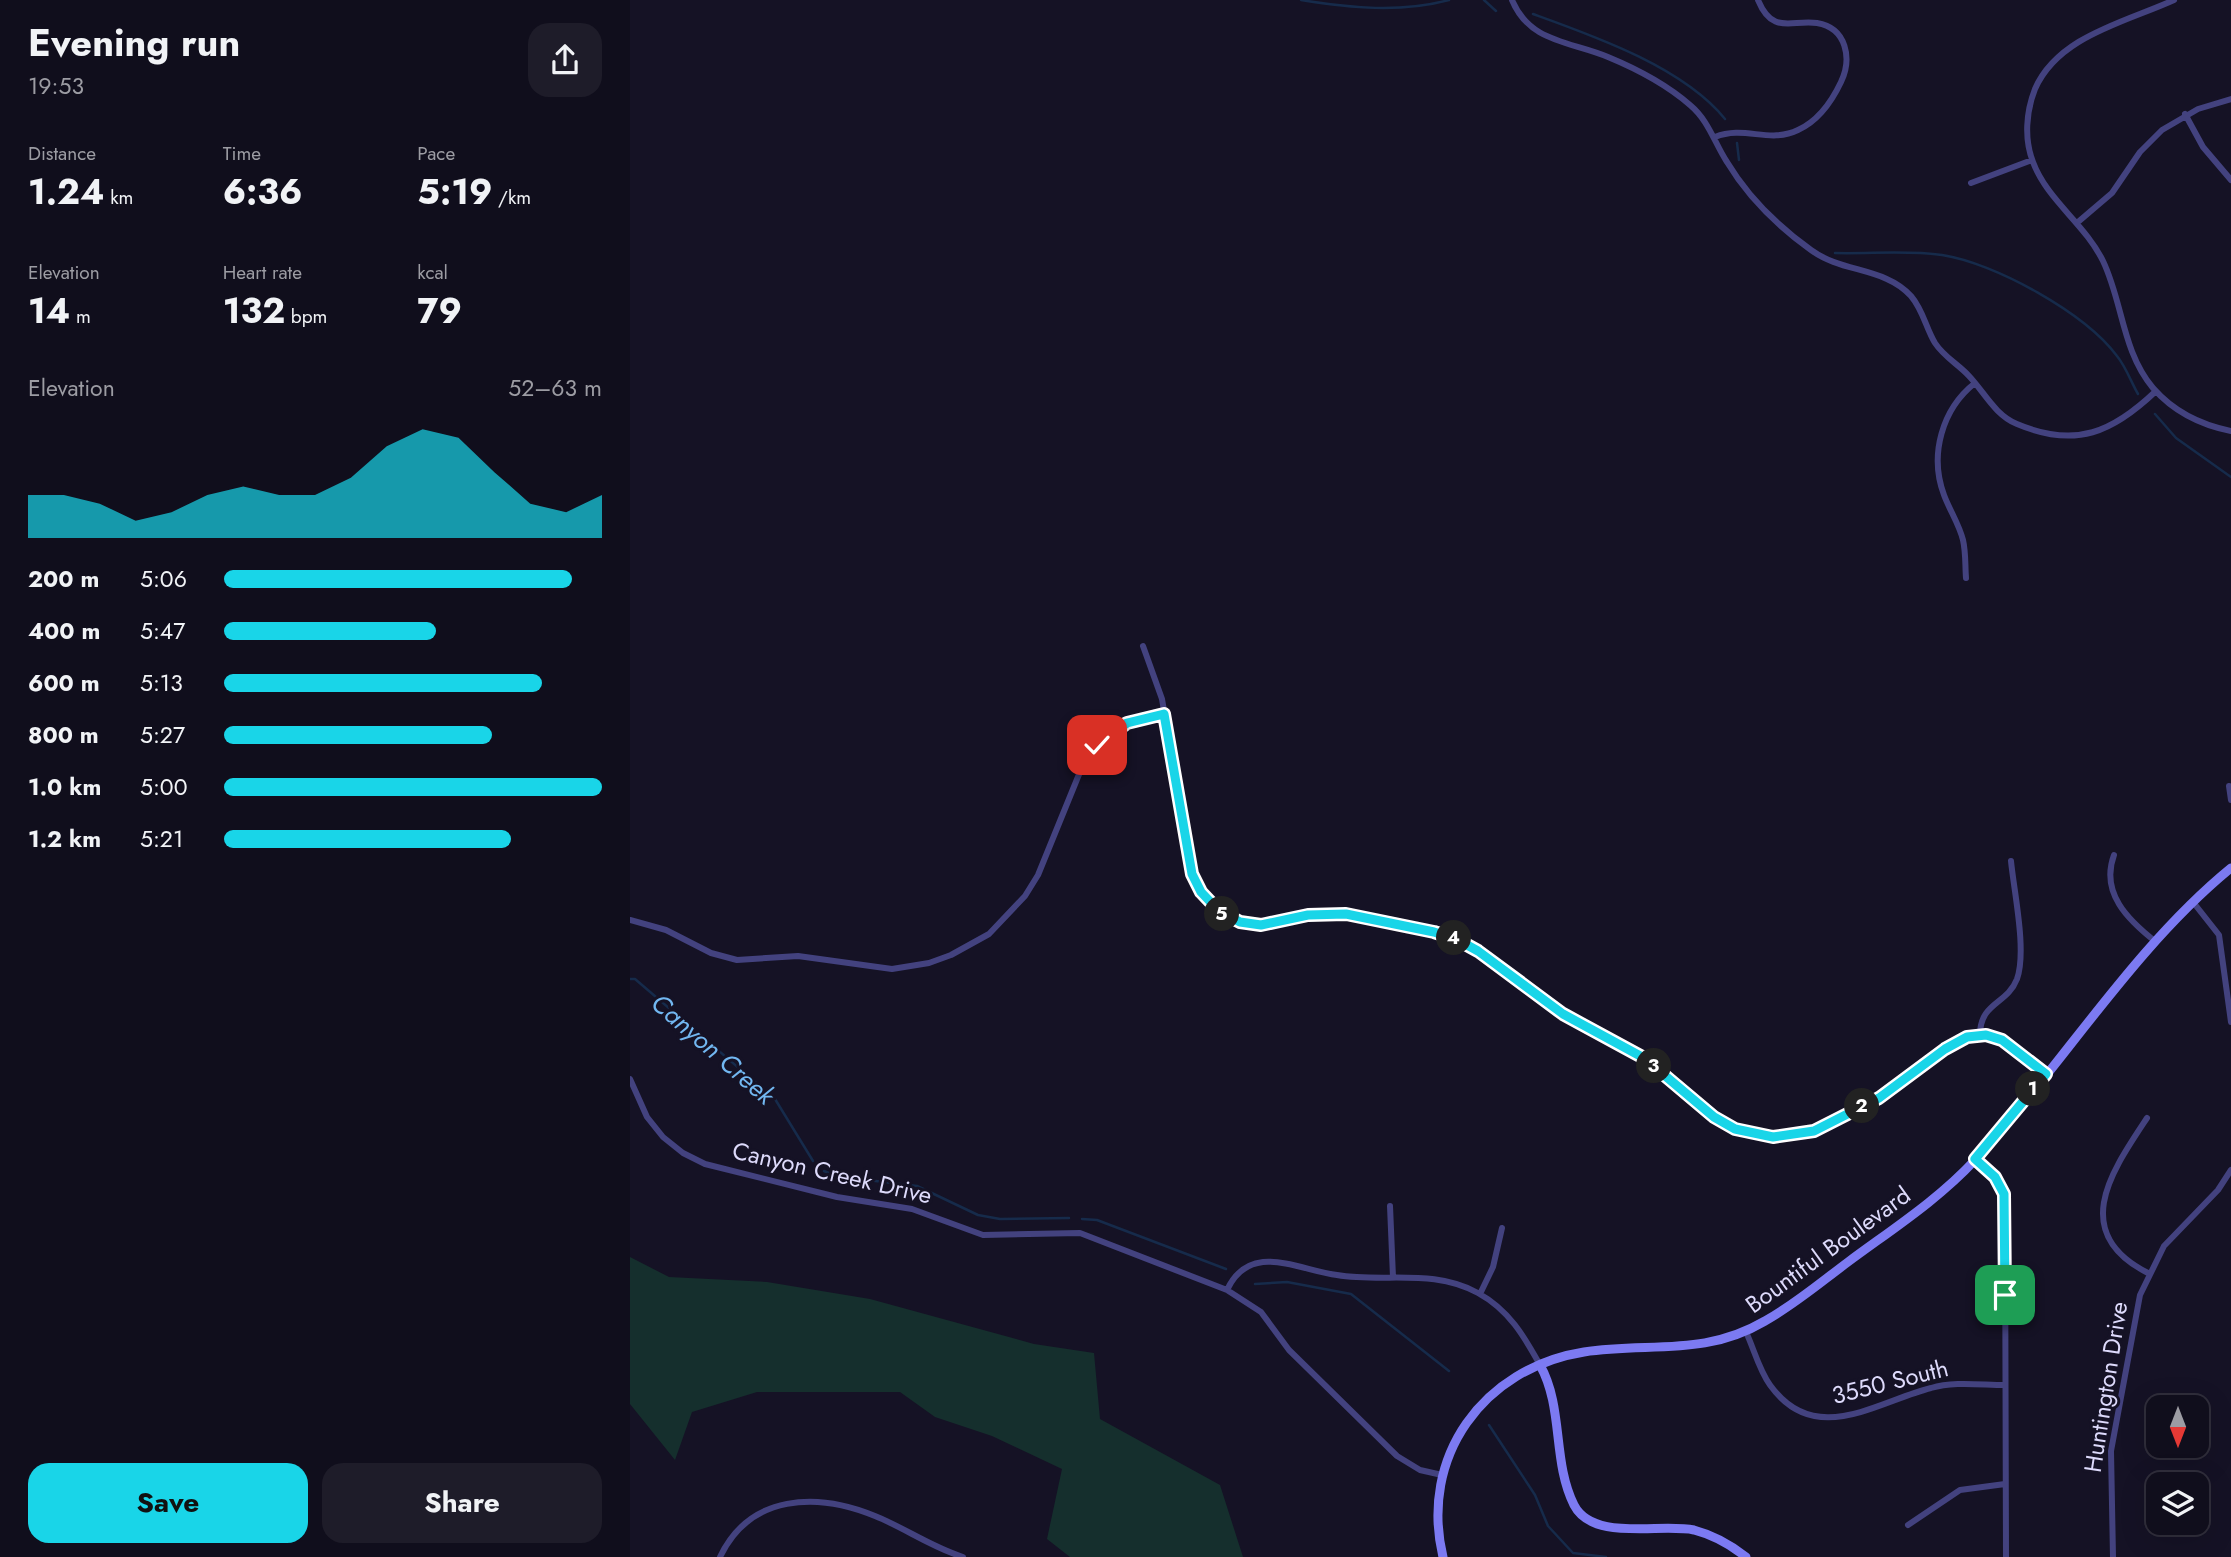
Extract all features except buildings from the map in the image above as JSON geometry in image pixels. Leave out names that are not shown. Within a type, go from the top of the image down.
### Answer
[{"type":"main road","name":"Bountiful Boulevard","points":[[1443,1557],[1437,1522],[1442,1475],[1455,1441],[1475,1412],[1505,1385],[1540,1365],[1583,1352],[1680,1348],[1711,1343],[1746,1332],[1785,1309],[1911,1216],[1975,1159],[2156,942],[2193,902],[2231,868]]},
{"type":"main road","points":[[1540,1365],[1555,1396],[1557,1435],[1571,1497],[1583,1517],[1596,1524],[1611,1527],[1694,1530],[1716,1538],[1746,1557]]},
{"type":"street","points":[[1512,0],[1524,21],[1544,37],[1606,56],[1670,90],[1698,112],[1727,163],[1748,191],[1796,239],[1829,261],[1884,277],[1905,289],[1919,306],[1940,350],[1975,383],[1995,409],[2012,422],[2070,435],[2094,433],[2117,424],[2156,391]]},
{"type":"street","points":[[1714,137],[1735,131],[1770,136],[1798,130],[1826,107],[1845,72],[1847,51],[1837,33],[1818,23],[1794,26],[1776,21],[1766,13],[1758,0]]},
{"type":"street","points":[[2174,0],[2077,42],[2054,61],[2035,89],[2029,112],[2027,137],[2032,160],[2043,184],[2078,222],[2102,260],[2115,290],[2131,353],[2156,391],[2189,417],[2231,431]]},
{"type":"street","points":[[2078,222],[2112,193],[2153,138],[2185,114],[2231,99]]},
{"type":"street","points":[[2185,114],[2203,147],[2231,180]]},
{"type":"street","points":[[1971,183],[2032,160]]},
{"type":"street","points":[[1966,578],[1963,542],[1943,492],[1938,456],[1947,418],[1961,395],[1975,383]]},
{"type":"street","points":[[1143,646],[1154,672],[1164,714],[1192,874],[1201,892],[1219,911],[1240,922],[1261,925],[1308,915],[1346,914],[1434,932],[1458,940],[1478,951],[1563,1014],[1644,1058],[1714,1117],[1735,1129],[1773,1137],[1814,1131],[1893,1088],[1958,1040],[1980,1035],[2002,1040],[2046,1074]]},
{"type":"street","points":[[630,920],[666,930],[710,953],[737,960],[814,957],[879,969],[904,968],[941,959],[989,934],[1025,896],[1038,875],[1082,767],[1097,745],[1127,723],[1164,714]]},
{"type":"street","points":[[2229,786],[2231,800]]},
{"type":"street","points":[[2113,855],[2108,873],[2118,903],[2133,923],[2156,942]]},
{"type":"street","points":[[1980,1035],[1981,1020],[1986,1010],[2011,989],[2018,975],[2020,954],[2011,861]]},
{"type":"street","points":[[2193,902],[2219,935],[2231,1022]]},
{"type":"street","name":"Canyon Creek Drive","points":[[630,1079],[647,1117],[663,1137],[683,1153],[705,1164],[837,1197],[912,1209],[983,1236],[1080,1233],[1227,1290],[1261,1312],[1289,1350],[1397,1456],[1420,1469],[1442,1475]]},
{"type":"street","points":[[2147,1118],[2113,1169],[2105,1190],[2104,1208],[2113,1243],[2125,1257],[2148,1273]]},
{"type":"street","points":[[1975,1159],[1995,1177],[2004,1194],[2006,1557]]},
{"type":"street","name":"Huntington Drive","points":[[2113,1557],[2112,1442],[2133,1319],[2148,1273],[2175,1232],[2218,1190],[2231,1170]]},
{"type":"street","points":[[1390,1206],[1392,1277]]},
{"type":"street","points":[[1479,1294],[1493,1267],[1502,1228]]},
{"type":"street","points":[[1227,1290],[1236,1275],[1263,1262],[1337,1275],[1434,1278],[1479,1294],[1512,1321],[1540,1365]]},
{"type":"street","name":"3550 South","points":[[1746,1332],[1766,1378],[1776,1392],[1796,1408],[1820,1417],[1854,1416],[1939,1386],[2005,1385]]},
{"type":"street","points":[[1908,1525],[1960,1490],[2005,1484]]},
{"type":"street","points":[[720,1557],[734,1534],[750,1519],[765,1509],[791,1502],[837,1504],[878,1517],[927,1544],[963,1557]]},
{"type":"green space","points":[[630,1257],[669,1277],[767,1282],[870,1299],[1034,1344],[1094,1353],[1100,1419],[1220,1485],[1243,1557],[1070,1557],[1047,1539],[1062,1469],[992,1436],[935,1417],[900,1392],[757,1392],[692,1412],[675,1460],[630,1404]]},
{"type":"waterway","points":[[1301,0],[1375,8],[1412,7],[1449,0]]},
{"type":"waterway","points":[[1484,0],[1496,11]]},
{"type":"waterway","points":[[1533,14],[1609,43],[1662,69],[1707,100],[1725,119]]},
{"type":"waterway","points":[[1737,143],[1739,160]]},
{"type":"waterway","points":[[1835,253],[1902,252],[1942,255],[1987,268],[2012,279],[2062,307],[2084,323],[2120,360],[2138,394]]},
{"type":"waterway","points":[[2155,414],[2176,438],[2231,477]]},
{"type":"waterway","name":"Canyon Creek","points":[[630,979],[635,979],[775,1099],[813,1161]]},
{"type":"waterway","name":"Canyon Creek","points":[[824,1171],[845,1180]]},
{"type":"waterway","name":"Canyon Creek","points":[[859,1179],[917,1186],[978,1215],[1000,1219],[1069,1218]]},
{"type":"waterway","name":"Canyon Creek","points":[[1082,1219],[1097,1220],[1226,1269]]},
{"type":"waterway","name":"Canyon Creek","points":[[1255,1284],[1287,1282],[1351,1294],[1449,1371]]},
{"type":"waterway","name":"Canyon Creek","points":[[1489,1425],[1535,1495],[1548,1526],[1573,1553],[1606,1557]]},
{"type":"route","points":[[1097,745],[1127,723],[1164,714],[1192,874],[1206,899],[1226,916],[1261,925],[1308,915],[1346,914],[1374,918],[1458,940],[1478,951],[1527,990],[1563,1014],[1644,1058],[1714,1117],[1735,1129],[1773,1137],[1796,1136],[1814,1131],[1879,1098],[1958,1040],[1980,1035],[2002,1040],[2046,1074],[1975,1159],[1995,1177],[2004,1194],[2005,1295]]}]
